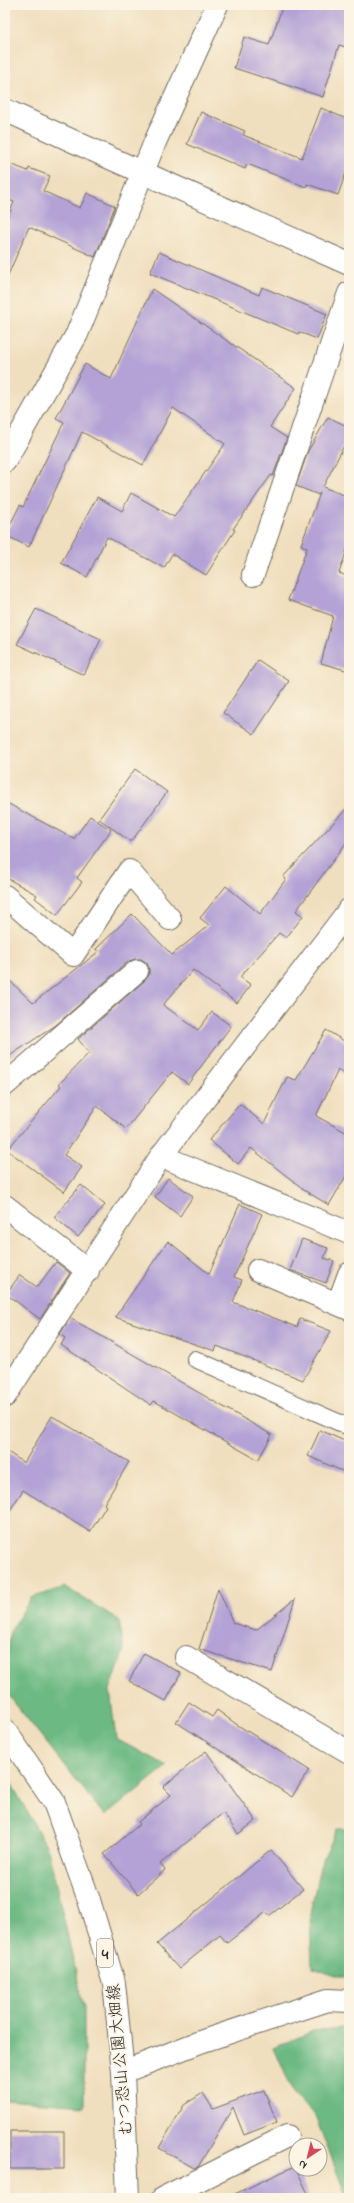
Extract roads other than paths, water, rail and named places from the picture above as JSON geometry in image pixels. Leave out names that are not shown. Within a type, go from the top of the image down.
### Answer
[{"type":"street","points":[[5,461],[77,334],[155,142],[217,5]]},
{"type":"street","points":[[5,110],[349,264]]},
{"type":"street","points":[[253,575],[349,293]]},
{"type":"street","points":[[5,896],[73,955],[129,871],[170,919]]},
{"type":"street","points":[[5,1396],[162,1156],[349,910]]},
{"type":"street","points":[[5,1085],[137,971]]},
{"type":"street","points":[[162,1156],[349,1233]]},
{"type":"street","points":[[5,1206],[88,1271]]},
{"type":"street","points":[[258,1270],[343,1306],[349,1274]]},
{"type":"street","points":[[186,1657],[349,1752]]},
{"type":"street","name":"むつ恐山公園大畑線","points":[[5,1730],[54,1802],[86,1893],[114,1983],[123,2072],[128,2198]]},
{"type":"street","points":[[123,2072],[200,2042],[328,2000],[349,2001]]},
{"type":"street","points":[[163,2198],[288,2136]]},
{"type":"lane","points":[[195,1360],[349,1427]]}]
